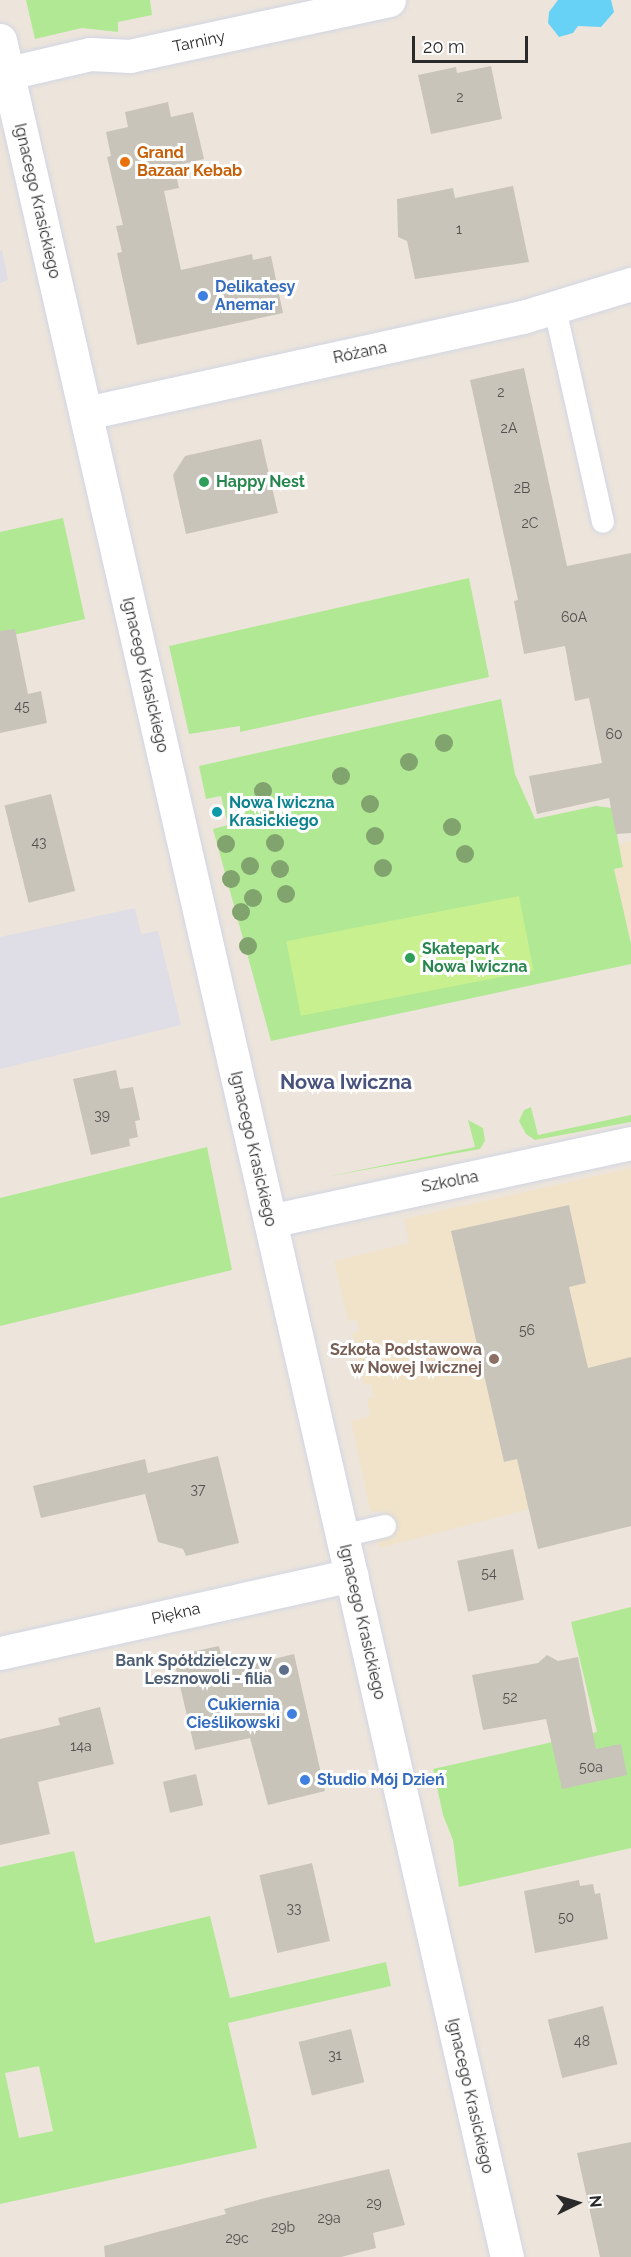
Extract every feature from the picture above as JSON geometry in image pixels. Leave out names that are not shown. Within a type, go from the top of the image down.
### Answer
[{"type":"street","name":"Tarniny","points":[[4,74],[90,54],[130,56],[389,0]]},
{"type":"street","name":"Ignacego Krasickiego","points":[[0,40],[4,74],[86,413],[507,2257]]},
{"type":"street","name":"Różana","points":[[86,413],[555,309],[631,284]]},
{"type":"street","name":"Szkolna","points":[[270,1221],[631,1143]]},
{"type":"street","name":"Piękna","points":[[0,1653],[351,1575]]},
{"type":"lane","points":[[555,309],[603,522]]},
{"type":"lane","points":[[342,1536],[385,1526]]},
{"type":"shaded area","points":[[2,250],[8,280],[0,283],[0,251]]},
{"type":"shaded area","points":[[631,841],[631,944],[614,869],[623,867],[619,844]]},
{"type":"shaded area","points":[[135,908],[141,934],[158,931],[181,1025],[0,1069],[0,937]]},
{"type":"shaded area","name":"Szkoła Podstawowa w Nowej Iwicznej","points":[[631,1168],[631,1483],[379,1548],[376,1539],[387,1537],[385,1526],[381,1511],[371,1513],[351,1421],[370,1416],[367,1399],[373,1397],[371,1384],[364,1385],[352,1333],[359,1332],[357,1320],[348,1321],[334,1261],[409,1243],[404,1219]]},
{"type":"green space","points":[[26,0],[150,0],[152,15],[118,22],[118,32],[82,28],[35,39]]},
{"type":"green space","points":[[63,518],[85,619],[0,638],[0,532]]},
{"type":"green space","points":[[469,578],[489,677],[240,732],[240,726],[189,734],[169,646]]},
{"type":"green space","points":[[501,699],[515,774],[535,819],[596,806],[612,808],[623,867],[614,869],[631,944],[631,964],[271,1041],[213,829],[228,825],[221,796],[206,799],[199,766]]},
{"type":"green space","name":"Skatepark Nowa Iwiczna","points":[[519,896],[534,971],[301,1016],[286,941]]},
{"type":"green space","points":[[531,1107],[538,1135],[631,1115],[631,1122],[535,1140],[526,1134],[519,1121],[524,1110]]},
{"type":"green space","points":[[468,1120],[483,1128],[485,1141],[480,1149],[325,1177],[475,1147]]},
{"type":"green space","points":[[207,1147],[232,1270],[0,1326],[0,1198]]},
{"type":"green space","points":[[631,1607],[631,1848],[459,1887],[453,1840],[443,1815],[433,1769],[597,1732],[571,1622]]},
{"type":"green space","points":[[74,1851],[95,1943],[210,1916],[230,1998],[386,1962],[391,1986],[228,2023],[257,2148],[0,2204],[0,1867]],"holes":[[[39,2066],[53,2131],[19,2138],[5,2073]]]},
{"type":"water","points":[[558,0],[611,0],[614,12],[601,27],[578,26],[573,33],[559,37],[548,23],[549,12]]},
{"type":"building","points":[[491,66],[502,119],[431,134],[418,75],[456,67],[457,73]]},
{"type":"building","points":[[168,102],[171,117],[193,112],[204,159],[174,166],[179,188],[164,191],[181,270],[252,254],[253,260],[271,256],[283,313],[137,345],[117,253],[122,252],[116,226],[123,225],[107,157],[111,156],[106,132],[128,127],[125,112]]},
{"type":"building","points":[[513,186],[529,262],[415,279],[407,241],[398,237],[397,199],[453,188],[455,198]]},
{"type":"building","points":[[524,368],[567,566],[631,553],[631,833],[616,834],[609,798],[537,814],[529,776],[602,763],[589,698],[575,701],[565,646],[524,654],[514,601],[518,600],[470,380]]},
{"type":"building","points":[[261,439],[278,513],[186,534],[173,475],[185,456]]},
{"type":"building","points":[[15,629],[28,694],[41,691],[47,723],[0,733],[0,631]]},
{"type":"building","points":[[51,794],[75,891],[29,903],[4,806]]},
{"type":"building","points":[[116,1070],[120,1089],[133,1087],[140,1120],[135,1121],[138,1137],[129,1139],[130,1146],[91,1155],[73,1079]]},
{"type":"building","points":[[569,1205],[586,1283],[569,1287],[588,1368],[631,1357],[631,1526],[538,1549],[517,1459],[504,1462],[451,1231]]},
{"type":"building","points":[[218,1456],[239,1543],[186,1556],[183,1549],[158,1542],[145,1494],[41,1518],[33,1486],[145,1459],[148,1473]]},
{"type":"building","points":[[513,1549],[524,1600],[468,1612],[457,1561]]},
{"type":"building","points":[[219,1646],[225,1671],[294,1654],[325,1791],[268,1805],[250,1738],[195,1750],[173,1656]]},
{"type":"building","points":[[547,1655],[558,1661],[578,1657],[596,1749],[621,1744],[627,1775],[562,1789],[546,1719],[483,1730],[472,1675],[538,1663]]},
{"type":"building","points":[[100,1707],[114,1764],[38,1782],[50,1834],[0,1845],[0,1739],[60,1725],[58,1718]]},
{"type":"building","points":[[196,1774],[203,1805],[170,1813],[163,1782]]},
{"type":"building","points":[[312,1863],[330,1941],[277,1953],[259,1875]]},
{"type":"building","points":[[579,1880],[580,1886],[593,1884],[595,1894],[600,1893],[608,1939],[535,1953],[524,1891]]},
{"type":"building","points":[[603,2006],[618,2064],[562,2078],[548,2020]]},
{"type":"building","points":[[351,2029],[364,2082],[312,2095],[299,2042]]},
{"type":"building","points":[[631,2142],[631,2257],[600,2257],[577,2153]]},
{"type":"building","points":[[389,2169],[405,2225],[373,2233],[376,2248],[341,2257],[105,2257],[104,2246],[226,2214],[224,2209]]},
{"type":"place","name":"Grand Bazaar Kebab","points":[[125,162]]},
{"type":"place","name":"Delikatesy Anemar","points":[[203,296]]},
{"type":"place","name":"Happy Nest","points":[[204,482]]},
{"type":"place","name":"Nowa Iwiczna Krasickiego","points":[[217,812]]},
{"type":"place","name":"Skatepark Nowa Iwiczna","points":[[410,958]]},
{"type":"place","name":"Szkoła Podstawowa w Nowej Iwicznej","points":[[494,1359]]},
{"type":"place","name":"Bank Spółdzielczy w Lesznowoli - filia","points":[[284,1670]]},
{"type":"place","name":"Cukiernia Cieślikowski","points":[[292,1714]]},
{"type":"place","name":"Studio Mój Dzień","points":[[305,1780]]},
{"type":"district","name":"Nowa Iwiczna","points":[[346,1082]]}]
